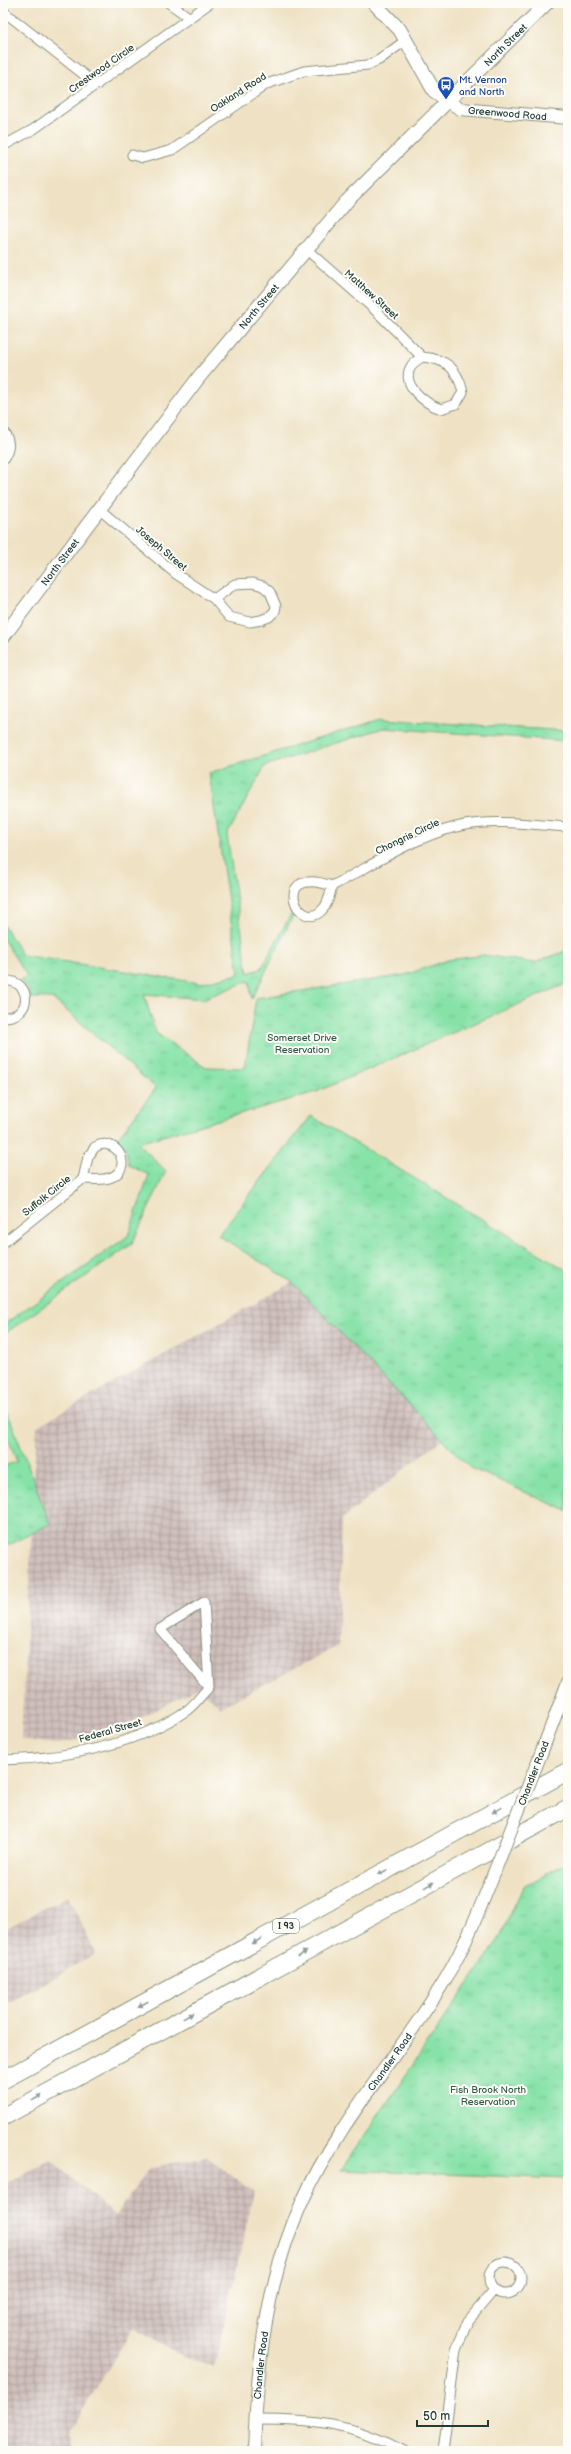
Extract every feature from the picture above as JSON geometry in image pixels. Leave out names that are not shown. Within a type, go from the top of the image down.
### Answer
[{"type":"highway","name":"I 93","points":[[3,2080],[568,1771]]},
{"type":"highway","points":[[3,2117],[568,1808]]},
{"type":"main road","points":[[374,3],[388,16],[406,40],[434,91],[448,101]]},
{"type":"main road","name":"North Street","points":[[3,637],[199,377],[347,201],[546,3]]},
{"type":"street","points":[[169,3],[190,18]]},
{"type":"street","name":"Crestwood Circle","points":[[3,146],[34,129],[210,3]]},
{"type":"street","points":[[3,11],[97,85]]},
{"type":"street","name":"Oakland Road","points":[[132,155],[143,158],[172,150],[267,84],[304,71],[368,65],[379,60],[406,40]]},
{"type":"street","name":"Greenwood Road","points":[[448,101],[460,109],[568,118]]},
{"type":"street","name":"Matthew Street","points":[[306,249],[373,308],[422,357]]},
{"type":"street","points":[[422,357],[443,362],[459,376],[463,392],[456,404],[441,409],[430,405],[419,398],[410,382],[409,373],[412,365],[422,357]]},
{"type":"street","points":[[3,431],[9,442],[8,450],[3,460]]},
{"type":"street","name":"Joseph Street","points":[[99,509],[176,574],[214,599],[229,617],[250,622],[269,617],[275,612],[276,606],[270,592],[263,586],[253,583],[235,584],[214,599]]},
{"type":"street","name":"Chongris Circle","points":[[332,886],[419,841],[448,829],[482,823],[568,827]]},
{"type":"street","points":[[306,881],[318,881],[332,886],[326,905],[319,913],[308,915],[303,913],[295,905],[294,893],[300,884],[306,881]]},
{"type":"street","points":[[3,981],[10,980],[18,983],[24,989],[26,996],[23,1010],[17,1014],[3,1017]]},
{"type":"street","name":"Suffolk Circle","points":[[3,1243],[83,1179],[88,1157],[95,1147],[106,1144],[117,1149],[122,1159],[121,1167],[116,1174],[106,1179],[83,1179]]},
{"type":"street","points":[[204,1602],[208,1656],[210,1687],[160,1629],[204,1602]]},
{"type":"street","name":"Chandler Road","points":[[254,2451],[260,2354],[269,2300],[289,2232],[302,2201],[340,2132],[416,2024],[453,1966],[490,1883],[568,1682]]},
{"type":"street","name":"Federal Street","points":[[3,1760],[55,1755],[129,1738],[157,1727],[187,1710],[210,1687]]},
{"type":"street","points":[[443,2451],[456,2350],[468,2321],[494,2290]]},
{"type":"street","points":[[255,2420],[308,2421],[347,2426],[369,2434],[404,2451]]},
{"type":"shaded area","points":[[293,1282],[447,1435],[342,1519],[338,1646],[221,1707],[198,1688],[115,1731],[57,1744],[21,1739],[37,1426]]},
{"type":"shaded area","points":[[68,1896],[96,1954],[3,2006],[3,1930]]},
{"type":"shaded area","points":[[206,2156],[254,2192],[214,2368],[177,2353],[133,2328],[69,2433],[70,2451],[3,2451],[3,2186],[50,2159],[115,2216],[149,2168]]},
{"type":"green space","name":"Somerset Drive Reservation","points":[[381,719],[568,731],[568,741],[383,728],[265,766],[227,835],[248,973],[261,969],[291,914],[293,916],[252,999],[249,981],[203,999],[144,994],[156,1033],[206,1067],[245,1068],[256,998],[405,975],[448,960],[484,955],[534,963],[568,950],[568,983],[316,1092],[138,1143],[166,1171],[132,1244],[3,1335],[3,1325],[128,1236],[149,1175],[129,1165],[126,1150],[117,1139],[156,1088],[52,998],[31,998],[28,988],[20,980],[27,976],[3,939],[3,924],[22,955],[200,983],[239,974],[209,773]]},
{"type":"green space","points":[[311,1116],[568,1271],[567,1511],[469,1467],[292,1282],[218,1235]]},
{"type":"green space","points":[[3,1400],[50,1524],[3,1548],[3,1466],[17,1462],[3,1425]]},
{"type":"green space","name":"Fish Brook North Reservation","points":[[568,1862],[568,2179],[341,2170],[499,1939],[523,1887]]},
{"type":"place","name":"Mt. Vernon and North","points":[[446,100]]}]
